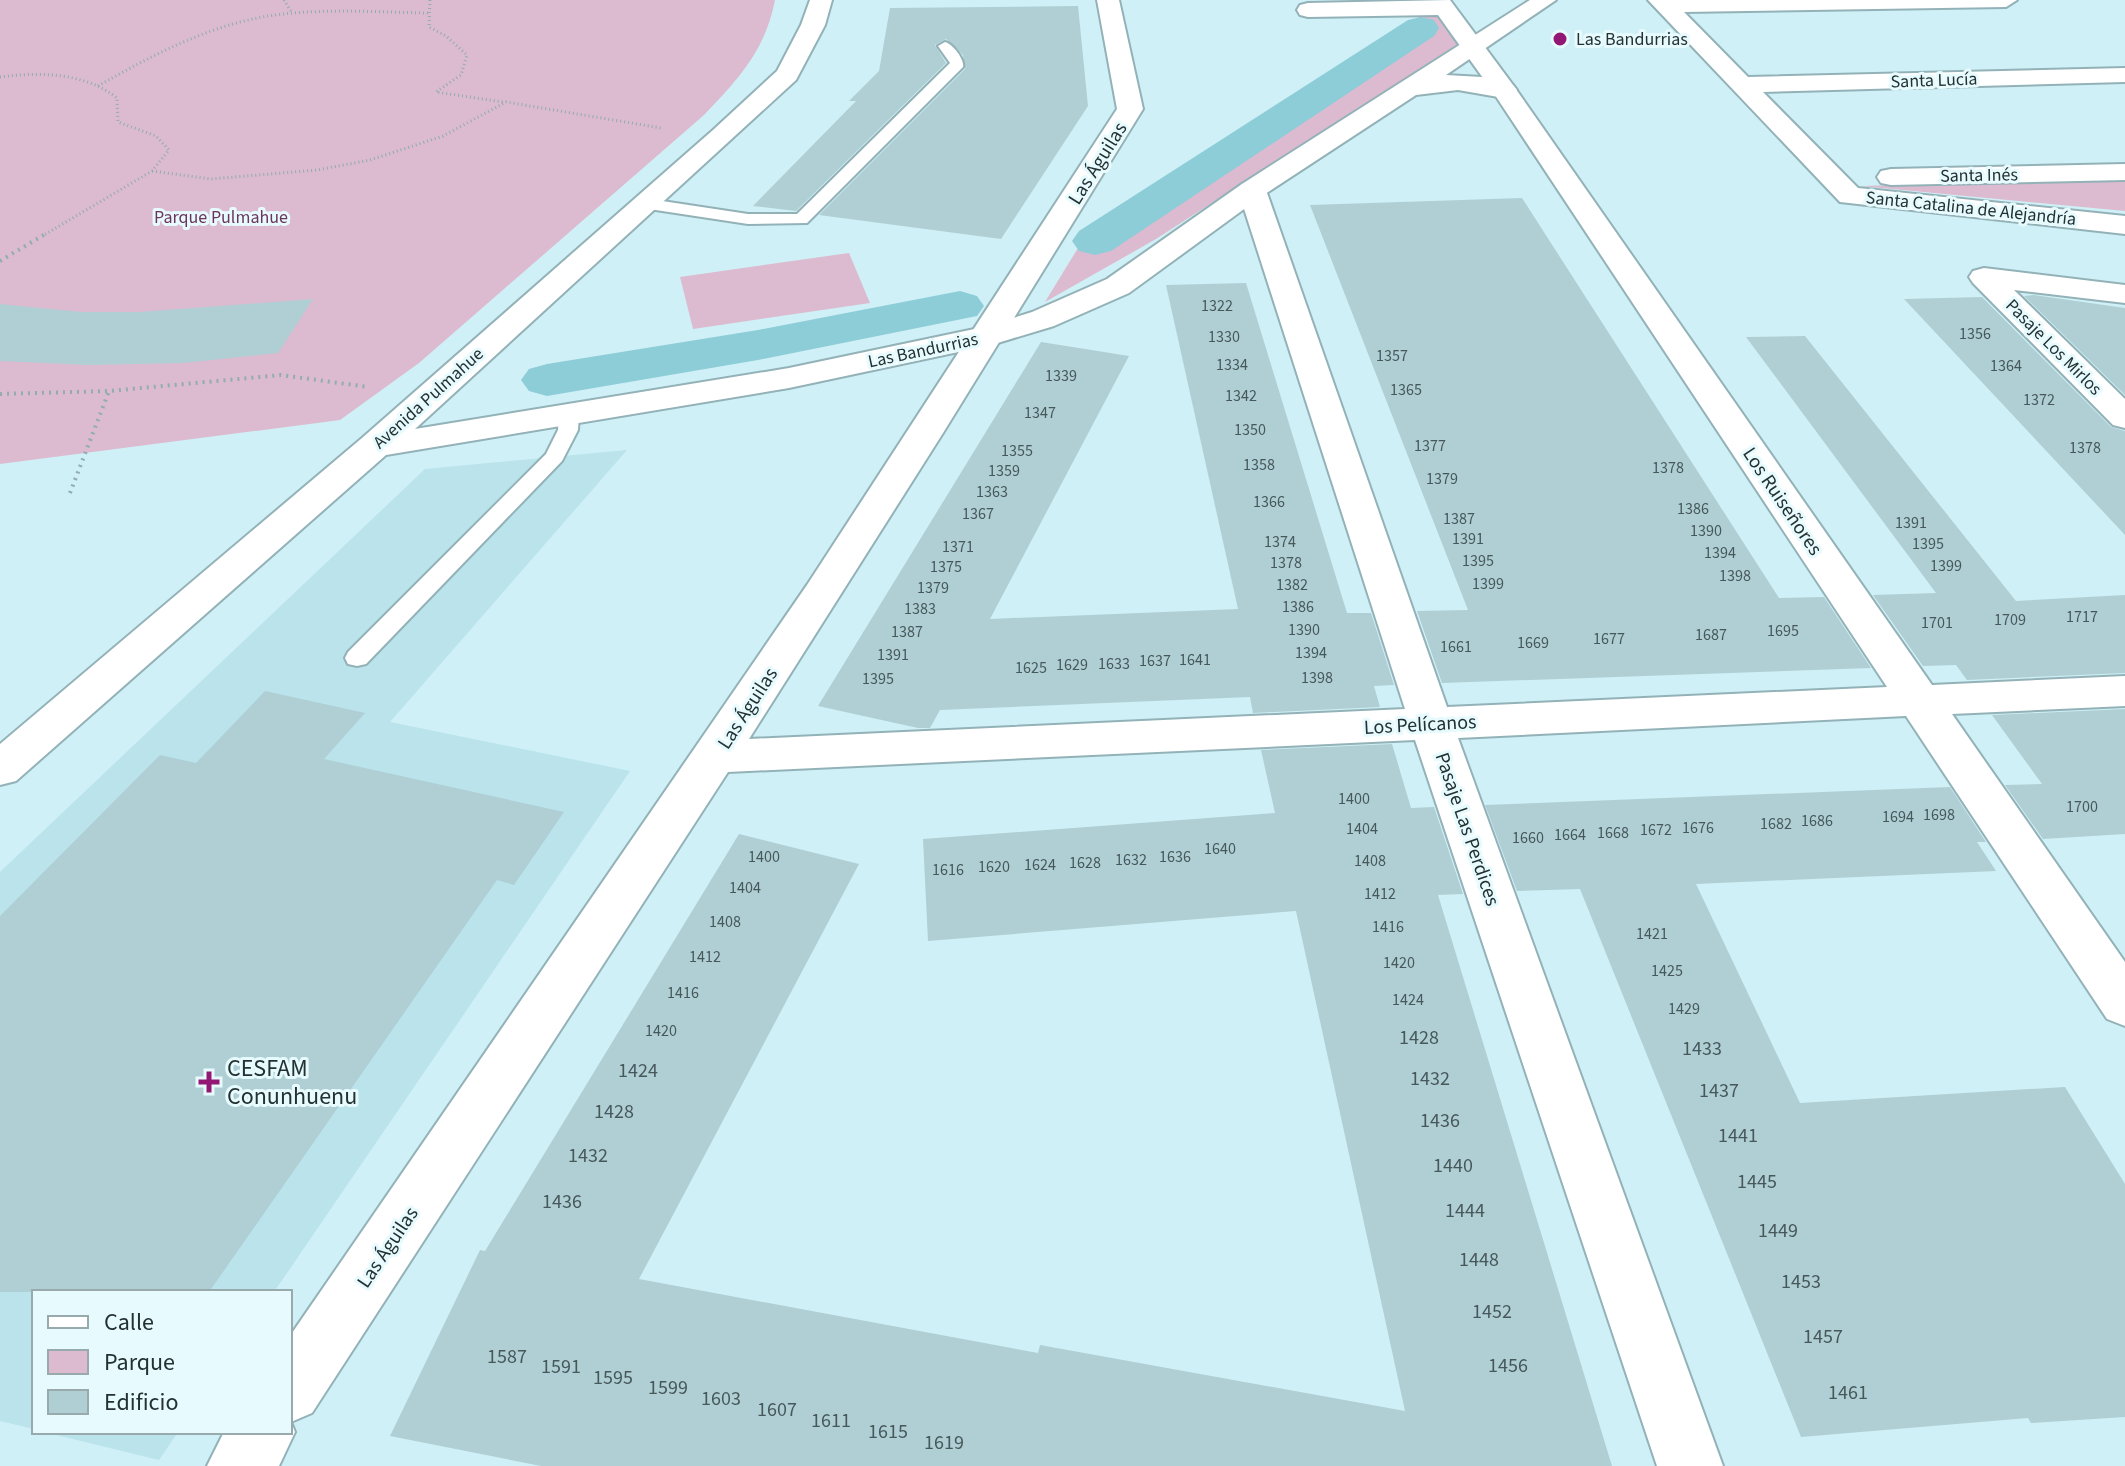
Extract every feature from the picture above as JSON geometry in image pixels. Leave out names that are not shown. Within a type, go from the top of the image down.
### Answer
[{"type":"street","name":"Avenida Pulmahue","points":[[0,769],[375,446],[722,136],[787,75],[802,49],[821,0]]},
{"type":"street","name":"Las Águilas","points":[[292,1388],[715,757],[991,335],[1130,109],[1108,0]]},
{"type":"street","name":"Las Bandurrias","points":[[375,446],[789,378],[991,335],[1056,314],[1118,286],[1252,190],[1545,0]]},
{"type":"street","points":[[1662,3],[2006,0]]},
{"type":"street","name":"Santa Catalina de Alejandría","points":[[1662,3],[1850,196],[2125,225]]},
{"type":"street","name":"Los Ruiseñores","points":[[1442,4],[1474,46],[2125,1004]]},
{"type":"street","points":[[1308,10],[1442,4]]},
{"type":"street","name":"Santa Lucía","points":[[1742,85],[2125,75]]},
{"type":"street","name":"Las Bandurrias","points":[[1407,90],[1448,82],[1504,90]]},
{"type":"street","name":"Santa Inés","points":[[1832,178],[2125,172]]},
{"type":"street","name":"Pasaje Las Perdices","points":[[1252,190],[1431,723],[1690,1466]]},
{"type":"street","name":"Pasaje Los Mirlos","points":[[2125,294],[1984,277],[2125,418]]},
{"type":"street","name":"Los Pelícanos","points":[[715,757],[2125,691]]},
{"type":"street","points":[[240,1466],[262,1434]]},
{"type":"lane","points":[[649,204],[748,219],[801,219],[958,64],[945,46]]},
{"type":"lane","points":[[357,658],[555,457],[568,430],[569,414]]},
{"type":"path","points":[[284,0],[292,13]]},
{"type":"path","points":[[430,0],[429,27],[446,36],[467,55],[461,75],[436,92],[722,136]]},
{"type":"path","points":[[97,87],[177,44],[260,18],[292,13],[428,13]]},
{"type":"path","points":[[0,77],[84,79],[117,98],[118,122],[156,136],[169,150],[152,171],[0,261]]},
{"type":"path","points":[[152,171],[211,179],[317,170],[370,160],[443,136],[506,102]]},
{"type":"path","points":[[0,394],[109,391],[281,375],[374,388]]},
{"type":"path","points":[[70,493],[109,391]]},
{"type":"shaded area","name":"CESFAM Conunhuenu","points":[[627,450],[390,722],[630,771],[275,1290],[32,1290],[32,1429],[0,1421],[0,872],[425,469]]},
{"type":"shaded area","points":[[52,1434],[177,1434],[159,1460]]},
{"type":"green space","name":"Parque Pulmahue","points":[[0,0],[775,0],[765,34],[749,63],[704,115],[419,363],[340,420],[0,464]]},
{"type":"green space","points":[[1437,14],[1458,44],[1156,239],[1045,302],[1089,230],[1422,15]]},
{"type":"green space","points":[[2125,179],[2125,211],[1861,186]]},
{"type":"green space","points":[[849,253],[870,303],[693,329],[680,277]]},
{"type":"building","points":[[1078,6],[1088,106],[1001,239],[819,215],[965,69],[963,55],[946,39],[935,45],[946,63],[796,211],[753,206],[856,101],[849,101],[879,71],[890,8]]},
{"type":"building","points":[[1522,198],[1779,598],[1824,597],[1871,668],[1442,683],[1417,611],[1468,610],[1310,205]]},
{"type":"building","points":[[1246,283],[1347,613],[1371,613],[1394,685],[1374,686],[1380,707],[1253,713],[1250,697],[940,710],[930,728],[918,728],[818,706],[1041,342],[1129,356],[990,619],[1238,609],[1166,285]]},
{"type":"building","points":[[2024,296],[2125,308],[2125,395]]},
{"type":"building","points":[[1982,297],[2111,427],[2125,431],[2125,535],[1904,299]]},
{"type":"building","points":[[313,299],[278,353],[184,363],[88,365],[0,361],[0,304],[81,312],[139,312]]},
{"type":"building","points":[[1805,336],[2016,601],[2125,595],[2125,673],[1967,680],[1956,665],[1923,666],[1873,595],[1936,593],[1746,337]]},
{"type":"building","name":"CESFAM Conunhuenu","points":[[265,691],[365,713],[324,759],[564,812],[514,885],[497,880],[210,1290],[0,1292],[0,916],[160,755],[196,763]]},
{"type":"building","points":[[2125,709],[2125,834],[2043,839],[2005,785],[2042,784],[1992,715]]},
{"type":"building","points":[[1392,744],[1411,808],[1434,807],[1463,894],[1438,895],[1612,1466],[541,1466],[390,1436],[480,1250],[485,1251],[739,834],[859,864],[639,1279],[1038,1353],[1040,1345],[1405,1411],[1296,911],[928,941],[923,839],[1275,813],[1261,750]]},
{"type":"building","points":[[1950,787],[1986,842],[1977,842],[1996,871],[1696,884],[1800,1103],[2065,1087],[2125,1184],[2125,1417],[2031,1423],[2028,1418],[1801,1437],[1580,889],[1517,891],[1485,805]]},
{"type":"waterway","points":[[1095,241],[1421,28]]},
{"type":"waterway","points":[[547,380],[758,345],[960,306]]},
{"type":"place","name":"Las Bandurrias","points":[[1560,39]]},
{"type":"place","name":"CESFAM Conunhuenu","points":[[209,1082]]}]
